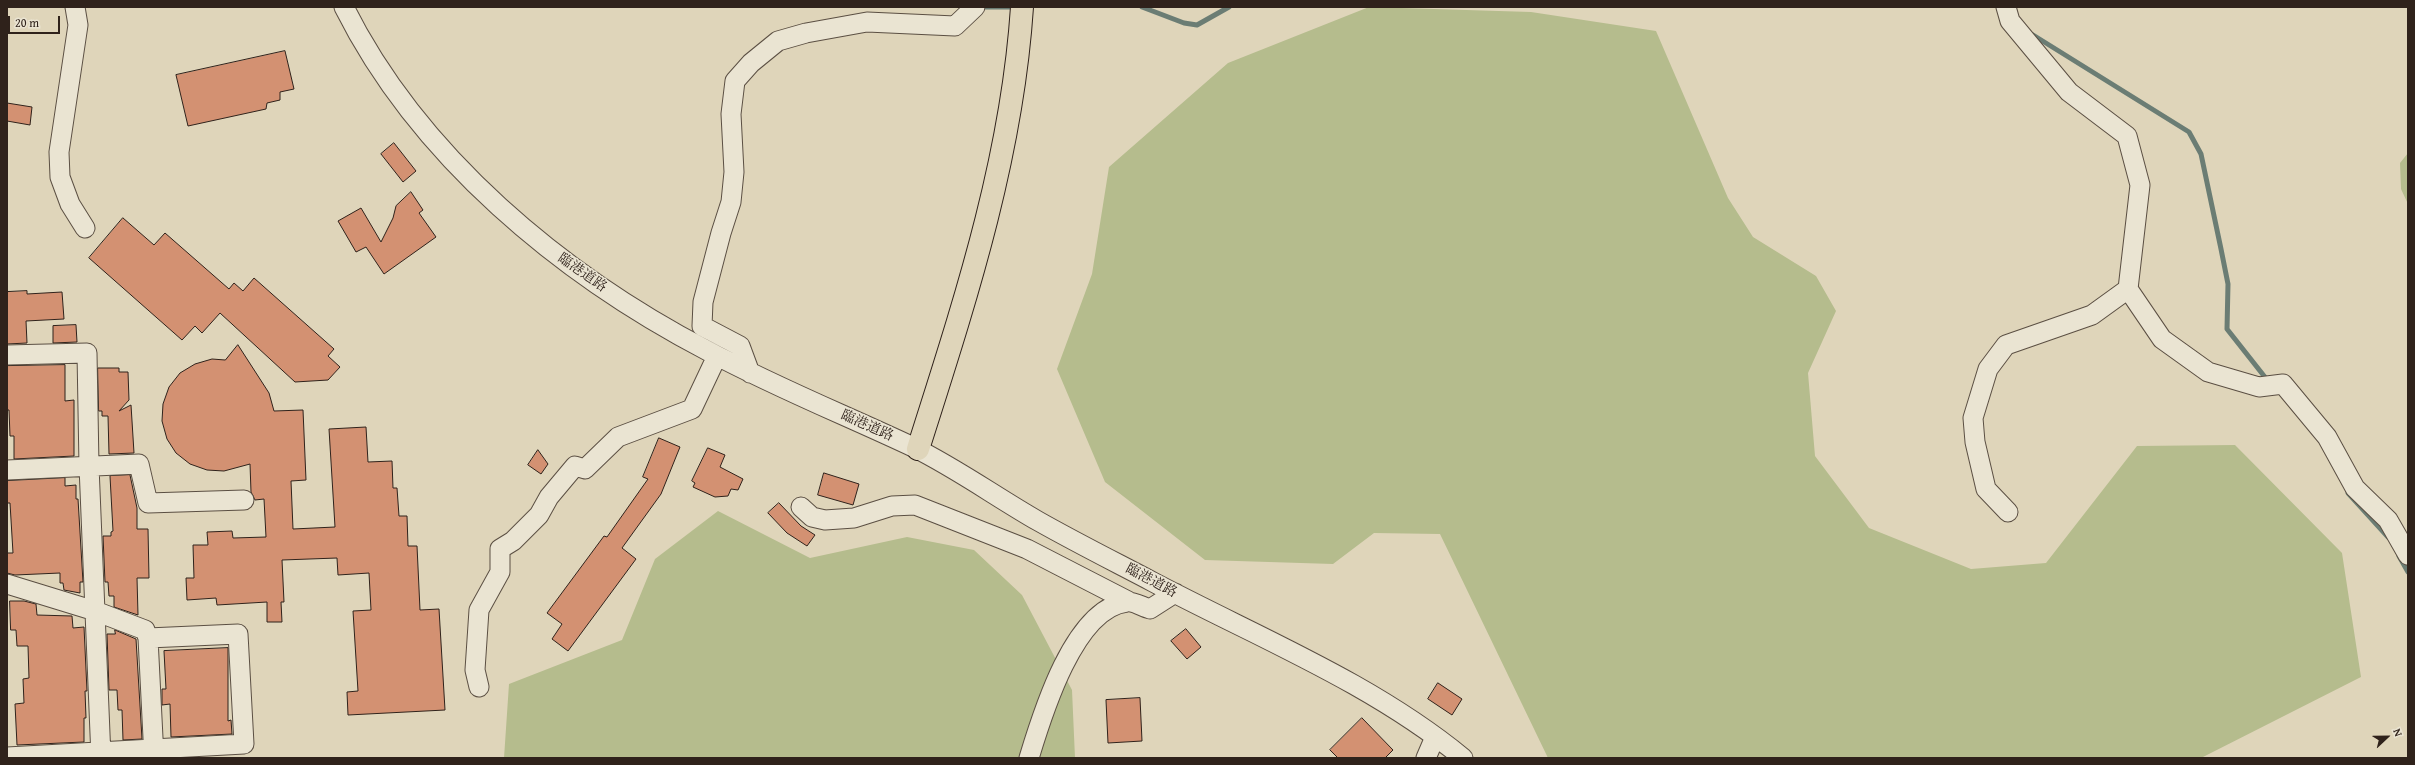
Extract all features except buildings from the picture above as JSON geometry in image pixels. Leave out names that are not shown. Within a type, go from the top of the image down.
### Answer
[{"type":"highway","points":[[918,449],[970,285],[994,196],[1011,113],[1022,7]]},
{"type":"street","points":[[75,7],[78,25],[59,152],[60,177],[70,204],[85,228]]},
{"type":"street","name":"臨港道路","points":[[344,7],[393,88],[442,148],[500,208],[566,264],[650,319],[717,356],[750,373],[918,449],[1040,522],[1175,593],[1305,658],[1366,693],[1435,737],[1464,758]]},
{"type":"street","points":[[2006,7],[2010,21],[2070,92],[2127,136],[2140,185],[2128,289],[2162,338],[2208,372],[2259,387],[2283,384],[2327,437],[2355,488],[2388,520],[2408,555]]},
{"type":"street","points":[[750,373],[740,346],[702,326],[703,302],[721,233],[731,202],[734,172],[731,114],[735,81],[751,63],[778,41],[806,33],[867,22],[955,26],[971,11]]},
{"type":"street","points":[[2008,512],[1986,489],[1975,442],[1973,418],[1988,369],[2006,346],[2092,315],[2128,289]]},
{"type":"street","points":[[7,355],[87,353],[89,466],[100,755]]},
{"type":"street","points":[[479,687],[475,670],[479,610],[500,572],[500,549],[513,541],[539,515],[549,496],[575,466],[585,469],[618,437],[692,409],[717,356]]},
{"type":"street","points":[[7,470],[139,464],[148,503],[244,500]]},
{"type":"street","points":[[801,507],[812,517],[825,520],[854,518],[892,506],[915,505],[1027,548],[1128,601],[1150,609],[1175,593]]},
{"type":"street","points":[[7,584],[95,611],[144,630],[148,638],[154,754]]},
{"type":"street","points":[[1029,758],[1042,716],[1071,650],[1092,622],[1107,608],[1128,601]]},
{"type":"street","points":[[7,757],[154,754],[244,744],[238,634],[148,638]]},
{"type":"street","points":[[1426,758],[1435,737]]},
{"type":"green space","points":[[1369,7],[1531,12],[1656,31],[1728,198],[1753,237],[1816,276],[1836,311],[1808,373],[1815,456],[1869,528],[1971,569],[2046,563],[2137,446],[2235,445],[2342,553],[2361,677],[2201,758],[1548,758],[1440,534],[1374,533],[1333,564],[1205,560],[1105,482],[1057,369],[1092,274],[1109,167],[1228,63]]},
{"type":"green space","points":[[2408,153],[2408,204],[2401,189],[2400,163]]},
{"type":"green space","points":[[718,511],[810,558],[907,537],[974,550],[1022,595],[1072,690],[1075,758],[504,758],[509,684],[622,640],[655,559]]},
{"type":"waterway","points":[[978,7],[1016,7]]},
{"type":"waterway","points":[[1142,7],[1184,23],[1197,25],[1229,7]]},
{"type":"waterway","points":[[2033,35],[2189,132],[2201,154],[2228,284],[2227,329],[2268,381]]},
{"type":"waterway","points":[[2348,493],[2388,537]]},
{"type":"waterway","points":[[2399,556],[2408,572]]}]
